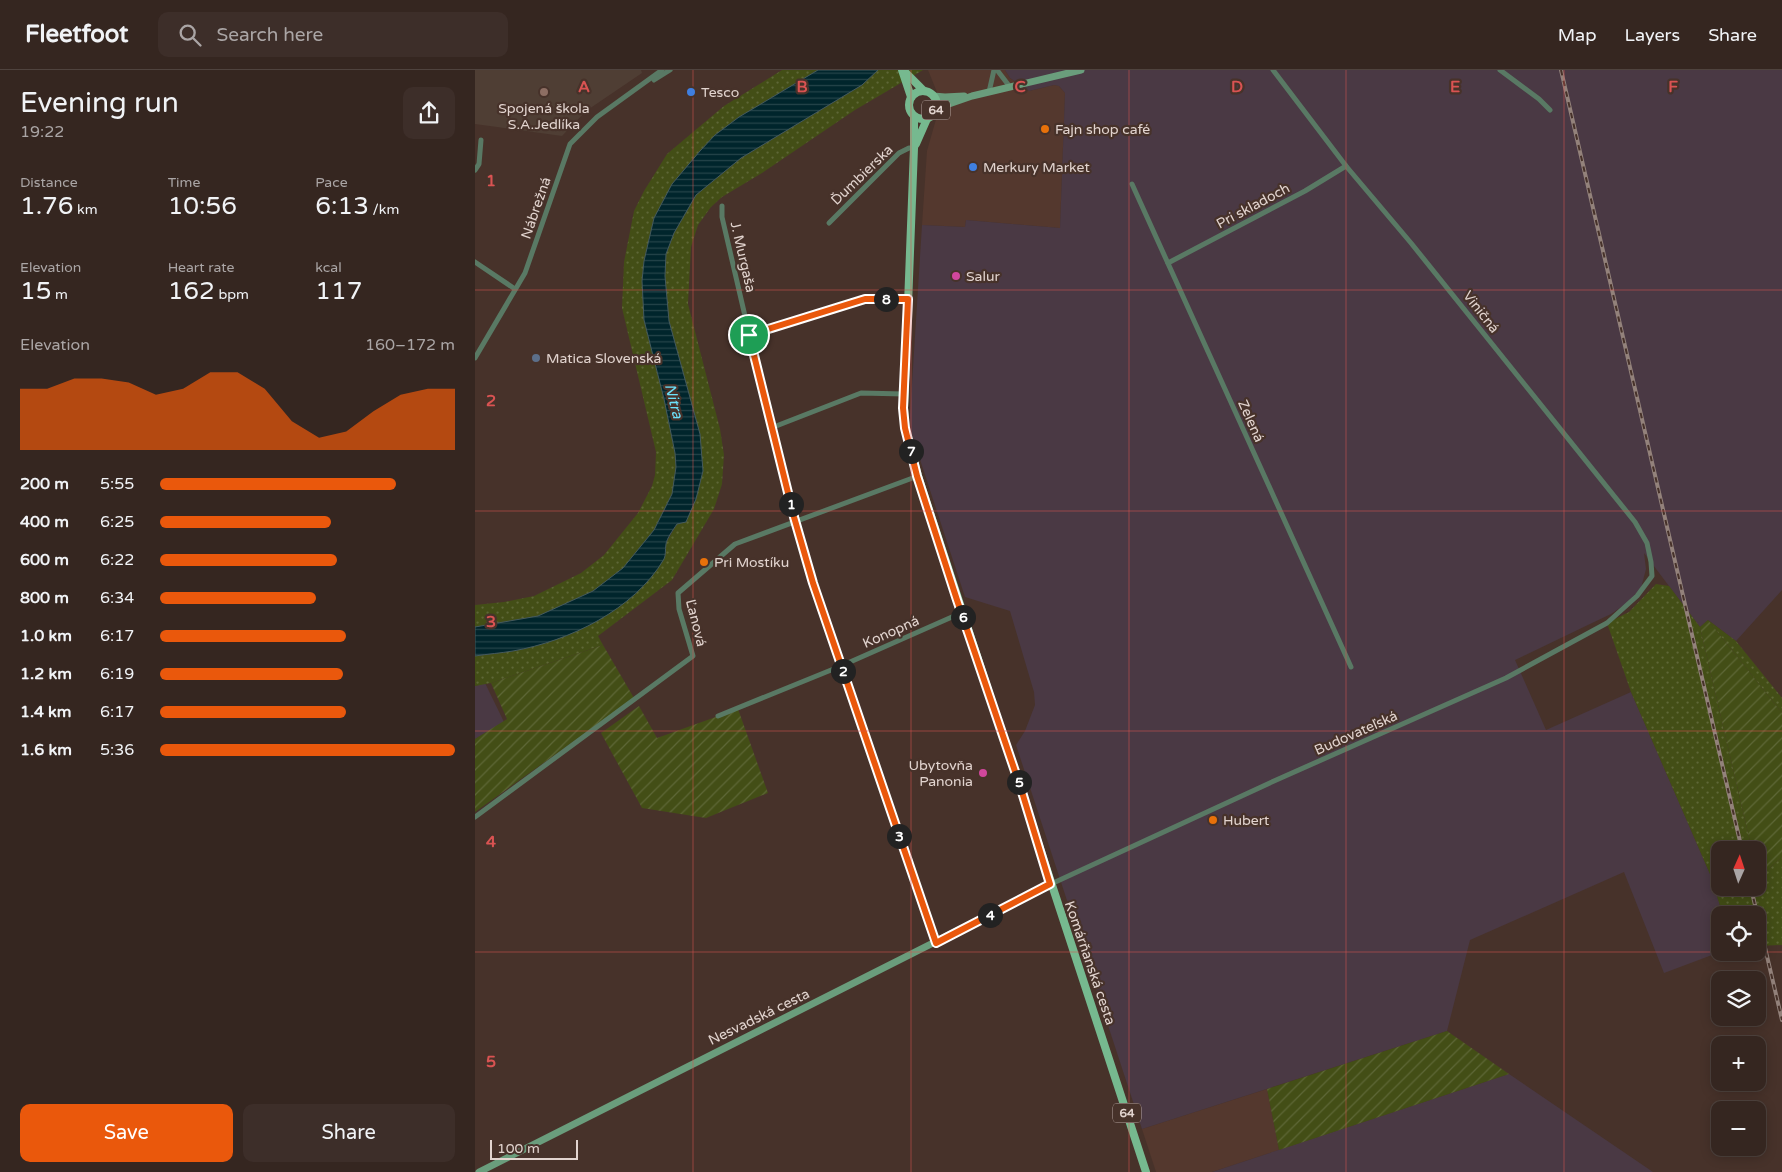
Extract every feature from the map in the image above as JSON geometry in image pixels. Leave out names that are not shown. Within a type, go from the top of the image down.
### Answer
[{"type":"main road","name":"64","points":[[902,70],[924,91],[933,96],[937,104],[935,112],[927,119],[914,117],[909,108],[911,98],[902,70]]},
{"type":"main road","name":"64","points":[[911,98],[916,93],[924,91]]},
{"type":"main road","name":"Komárňanská cesta","points":[[914,117],[915,148],[904,394],[905,428],[917,476],[961,613],[1020,785],[1050,884],[1146,1172]]},
{"type":"main road","name":"Komárňanská cesta","points":[[915,148],[927,119]]},
{"type":"street","name":"Nábrežná","points":[[642,86],[661,70]]},
{"type":"street","name":"Nábrežná","points":[[475,358],[525,272],[570,144],[597,117],[642,86],[670,70]]},
{"type":"street","points":[[996,70],[1010,87]]},
{"type":"street","points":[[989,92],[996,70]]},
{"type":"street","points":[[935,112],[946,105],[972,96],[1081,70]]},
{"type":"street","name":"Viničná","points":[[1273,70],[1346,166],[1411,242],[1635,522],[1647,543],[1652,576]]},
{"type":"street","points":[[1500,70],[1539,99],[1550,110]]},
{"type":"street","points":[[933,96],[972,96]]},
{"type":"street","points":[[475,170],[479,164],[481,140]]},
{"type":"street","name":"Ďumbierska","points":[[829,223],[899,153],[909,148],[915,148]]},
{"type":"street","name":"Pri skladoch","points":[[1168,263],[1305,191],[1346,166]]},
{"type":"street","name":"Zelená","points":[[1132,184],[1351,667]]},
{"type":"street","name":"J. Murgaša","points":[[721,206],[771,428],[813,583],[936,943]]},
{"type":"street","points":[[475,262],[515,289]]},
{"type":"street","points":[[749,335],[865,299],[908,299]]},
{"type":"street","points":[[771,428],[861,393],[904,394]]},
{"type":"street","name":"Ľanová","points":[[475,817],[693,656],[679,609],[678,592],[735,544],[796,523],[917,476]]},
{"type":"street","name":"Budovateľská","points":[[1050,884],[1274,781],[1506,678],[1607,623],[1633,600],[1652,576]]},
{"type":"street","name":"Konopná","points":[[718,716],[841,666],[961,613]]},
{"type":"street","name":"Nesvadská cesta","points":[[479,1172],[1050,884]]},
{"type":"shaded area","name":"Spojená škola S.A.Jedlíka","points":[[475,70],[641,70],[642,73],[586,111],[562,136],[475,124]]},
{"type":"shaded area","points":[[928,70],[1005,70],[1010,78],[1029,91],[1054,85],[1059,86],[1065,93],[1060,228],[966,220],[965,227],[922,225],[927,151],[941,102]]},
{"type":"shaded area","points":[[1005,70],[1782,70],[1782,590],[1736,641],[1708,620],[1700,627],[1644,553],[1646,569],[1641,588],[1627,603],[1611,614],[1515,660],[1546,730],[1631,692],[1710,874],[1711,896],[1717,896],[1720,906],[1711,906],[1711,955],[1664,973],[1624,872],[1470,940],[1447,1031],[1142,1129],[1016,745],[1025,731],[1035,705],[1034,692],[1010,611],[965,597],[911,432],[910,416],[922,225],[965,227],[966,220],[1060,228],[1065,93],[1059,86],[1054,85],[1029,91],[1010,78]]},
{"type":"shaded area","points":[[485,683],[504,722],[475,739],[475,686]]},
{"type":"shaded area","points":[[1509,1074],[1653,1172],[1212,1172]]},
{"type":"shaded area","points":[[1267,1089],[1279,1150],[1212,1172],[1156,1172],[1142,1129]]},
{"type":"green space","points":[[782,70],[818,70],[739,117],[715,135],[672,184],[654,218],[644,261],[642,281],[644,320],[664,399],[676,467],[672,494],[654,530],[623,568],[593,591],[538,616],[475,627],[475,605],[534,596],[581,573],[604,555],[638,513],[652,486],[655,475],[656,452],[622,308],[624,262],[634,211],[667,154],[724,106]]},
{"type":"green space","points":[[878,70],[923,70],[855,110],[762,173],[722,197],[711,207],[698,225],[691,247],[688,304],[720,429],[724,455],[722,484],[714,509],[672,580],[598,636],[603,645],[491,683],[475,686],[475,656],[514,651],[541,644],[579,629],[646,583],[665,557],[666,543],[677,524],[700,434],[669,321],[665,276],[666,254],[674,233],[696,195],[741,158],[862,85]]},
{"type":"green space","points":[[1656,584],[1669,586],[1700,627],[1750,841],[1711,841],[1711,877],[1631,692],[1607,623],[1629,612]]},
{"type":"green space","points":[[1708,620],[1736,641],[1782,698],[1782,713]]},
{"type":"green space","points":[[1708,620],[1782,713],[1782,857],[1766,872],[1766,841],[1750,841],[1700,627]]},
{"type":"green space","points":[[603,645],[634,698],[475,812],[475,739],[507,719],[491,683]]},
{"type":"green space","points":[[639,706],[657,738],[738,709],[768,793],[706,818],[642,808],[601,733]]},
{"type":"green space","points":[[1782,857],[1782,945],[1766,946],[1766,906],[1720,906],[1717,896],[1766,896],[1766,872]]},
{"type":"green space","points":[[1447,1031],[1509,1074],[1279,1150],[1267,1089]]},
{"type":"water","name":"Nitra","points":[[818,70],[878,70],[862,85],[741,158],[696,195],[674,233],[666,254],[665,276],[669,321],[700,434],[703,471],[696,499],[686,522],[677,524],[672,531],[667,542],[664,559],[651,577],[618,608],[577,631],[556,640],[513,651],[475,656],[475,627],[538,616],[593,591],[623,568],[654,530],[672,494],[676,467],[664,399],[644,320],[642,281],[644,261],[654,218],[672,184],[715,135],[739,117]]},
{"type":"railway","points":[[1561,70],[1740,841]]},
{"type":"railway","points":[[1753,896],[1782,1020]]},
{"type":"place","name":"Spojená škola S.A.Jedlíka","points":[[544,92]]},
{"type":"place","name":"Tesco","points":[[691,92]]},
{"type":"place","name":"Fajn shop café","points":[[1045,129]]},
{"type":"place","name":"Merkury Market","points":[[973,167]]},
{"type":"place","name":"Salur","points":[[956,276]]},
{"type":"place","name":"Matica Slovenská","points":[[536,358]]},
{"type":"place","name":"Pri Mostíku","points":[[704,562]]},
{"type":"place","name":"Ubytovňa Panonia","points":[[983,773]]},
{"type":"place","name":"Hubert","points":[[1213,820]]},
{"type":"route","points":[[865,299],[908,299],[903,408],[905,428],[917,476],[1022,792],[1050,884],[936,943],[813,583],[771,428],[749,335],[865,299]]}]
